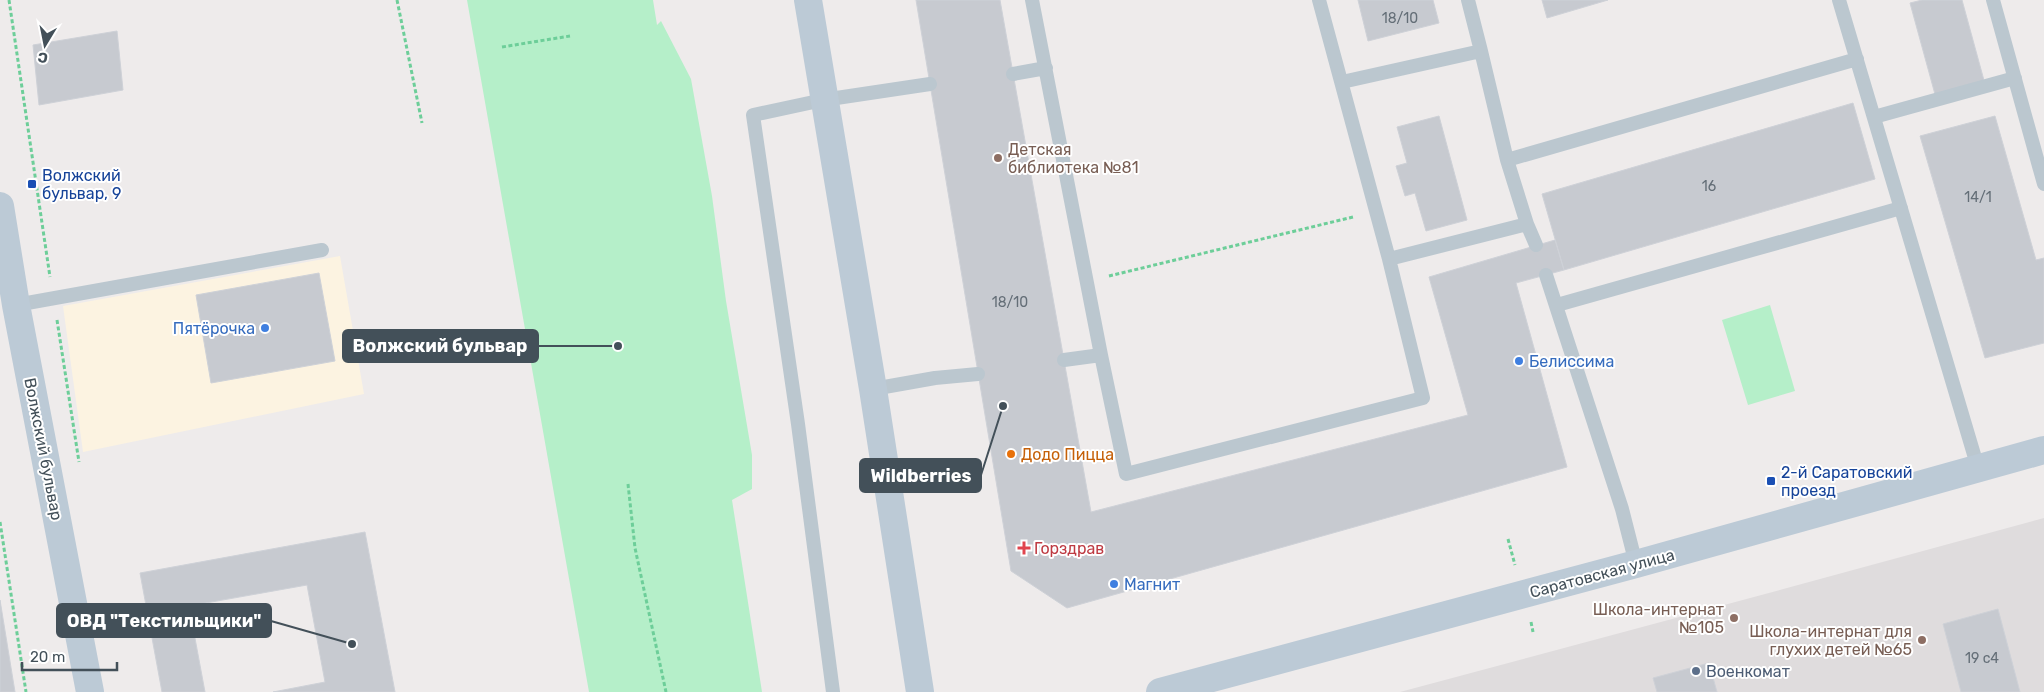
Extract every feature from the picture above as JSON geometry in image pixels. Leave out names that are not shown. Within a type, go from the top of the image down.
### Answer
[{"type":"street","points":[[808,0],[920,692]]},
{"type":"street","name":"Волжский бульвар","points":[[0,206],[16,305],[90,692]]},
{"type":"street","name":"Саратовская улица","points":[[1160,692],[1636,564],[2044,450]]},
{"type":"lane","points":[[1032,0],[1126,474],[1423,398],[1389,259],[1319,0]]},
{"type":"lane","points":[[1468,0],[1508,160],[1527,224],[1536,245]]},
{"type":"lane","points":[[1839,0],[1978,468]]},
{"type":"lane","points":[[1993,0],[2044,184]]},
{"type":"lane","points":[[1342,82],[1481,51]]},
{"type":"lane","points":[[1508,160],[1857,59]]},
{"type":"lane","points":[[1013,74],[1046,68]]},
{"type":"lane","points":[[1874,117],[2015,78]]},
{"type":"lane","points":[[834,692],[798,424],[753,115],[823,100],[930,84]]},
{"type":"lane","points":[[1557,306],[1901,208]]},
{"type":"lane","points":[[1389,259],[1527,224]]},
{"type":"lane","points":[[16,305],[322,250]]},
{"type":"lane","points":[[1546,275],[1622,509],[1636,564]]},
{"type":"lane","points":[[1064,360],[1101,355]]},
{"type":"lane","points":[[872,389],[935,378],[978,374]]},
{"type":"path","points":[[9,0],[80,468]]},
{"type":"path","points":[[397,0],[422,123]]},
{"type":"path","points":[[502,47],[570,36]]},
{"type":"path","points":[[1087,281],[1376,212]]},
{"type":"path","points":[[628,484],[635,548],[666,692]]},
{"type":"path","points":[[0,522],[26,692]]},
{"type":"shaded area","points":[[340,256],[364,394],[83,452],[63,306]]},
{"type":"shaded area","name":"Школа-интернат для глухих детей №65","points":[[2044,518],[2044,692],[1400,692],[1787,588]]},
{"type":"green space","points":[[467,0],[653,0],[657,25],[661,21],[691,79],[712,196],[726,301],[752,455],[752,489],[732,500],[762,692],[589,692]]},
{"type":"green space","points":[[1770,305],[1795,391],[1748,405],[1722,320]]},
{"type":"building","points":[[916,0],[1000,0],[1091,512],[1468,415],[1429,277],[1555,240],[1564,270],[1516,283],[1567,467],[1067,608],[1011,571]]},
{"type":"building","points":[[1358,0],[1433,0],[1439,23],[1368,41]]},
{"type":"building","points":[[1542,0],[1608,0],[1547,18]]},
{"type":"building","points":[[1922,0],[1962,0],[1985,84],[1936,98],[1910,3]]},
{"type":"building","points":[[117,31],[123,90],[39,105],[33,45]]},
{"type":"building","points":[[1853,103],[1875,179],[1564,270],[1542,194]]},
{"type":"building","points":[[1439,116],[1467,220],[1426,231],[1415,193],[1405,196],[1396,166],[1407,163],[1397,127]]},
{"type":"building","points":[[1995,116],[2036,260],[2044,258],[2044,343],[1985,358],[1920,136]]},
{"type":"building","name":"Пятёрочка","points":[[319,273],[335,361],[211,383],[196,295]]},
{"type":"building","points":[[365,532],[395,692],[273,692],[325,682],[307,585],[189,606],[205,692],[162,692],[140,573]]},
{"type":"building","points":[[0,600],[15,692],[0,692]]},
{"type":"building","points":[[1998,609],[2020,692],[1961,692],[1943,624]]},
{"type":"building","name":"Военкомат","points":[[1709,663],[1717,692],[1657,692],[1653,678]]},
{"type":"place","name":"Детская библиотека №81","points":[[998,158]]},
{"type":"place","name":"Волжский бульвар, 9","points":[[32,184]]},
{"type":"place","name":"Пятёрочка","points":[[265,328]]},
{"type":"place","name":"Волжский бульвар","points":[[618,346]]},
{"type":"place","name":"Белиссима","points":[[1519,361]]},
{"type":"place","name":"Wildberries","points":[[1003,406]]},
{"type":"place","name":"Додо Пицца","points":[[1011,454]]},
{"type":"place","name":"2-й Саратовский проезд","points":[[1771,481]]},
{"type":"place","name":"Горздрав","points":[[1024,548]]},
{"type":"place","name":"Магнит","points":[[1114,584]]},
{"type":"place","name":"Школа-интернат №105","points":[[1734,618]]},
{"type":"place","name":"Школа-интернат для глухих детей №65","points":[[1922,640]]},
{"type":"place","name":"ОВД \"Текстильщики\"","points":[[352,644]]},
{"type":"place","name":"Военкомат","points":[[1696,671]]}]
